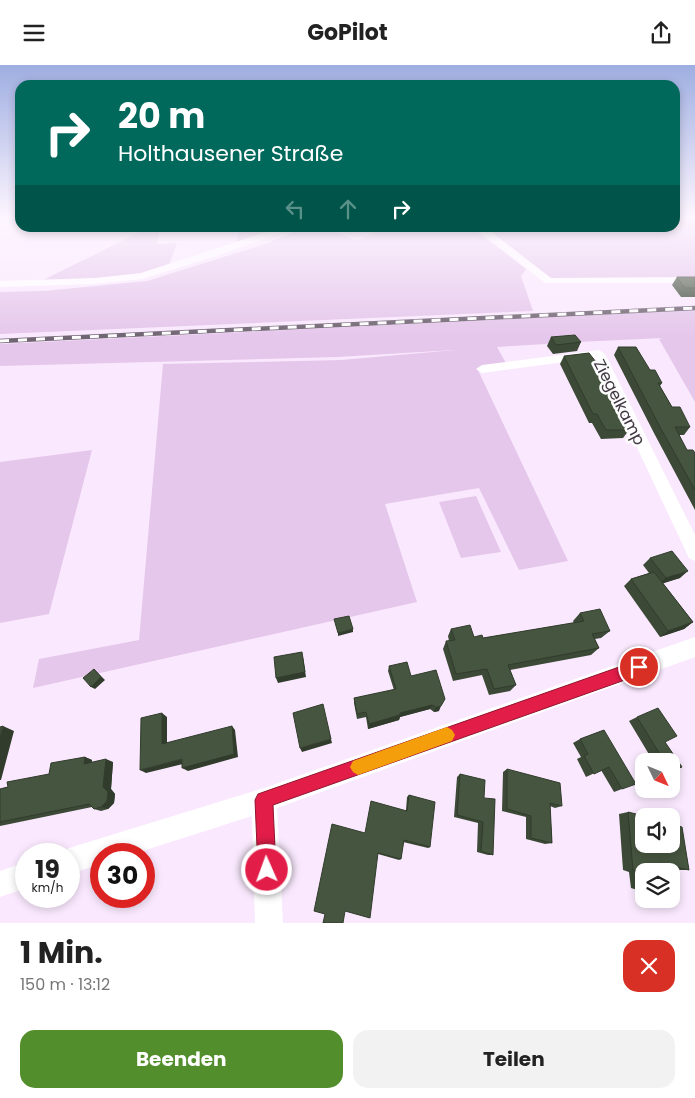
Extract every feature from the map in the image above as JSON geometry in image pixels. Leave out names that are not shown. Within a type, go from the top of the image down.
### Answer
[{"type":"street","points":[[0,284],[94,281],[142,276],[207,256]]},
{"type":"street","points":[[516,256],[549,281],[695,279]]},
{"type":"street","name":"Ziegelkamp","points":[[482,369],[599,354],[695,553]]},
{"type":"street","points":[[80,858],[264,800],[695,647]]},
{"type":"street","points":[[264,800],[269,923]]},
{"type":"street","points":[[0,884],[15,879]]},
{"type":"shaded area","points":[[91,256],[172,256],[168,268],[142,276],[37,283]]},
{"type":"shaded area","points":[[227,256],[509,256],[526,269],[521,276],[533,311],[0,334],[0,292],[44,291],[147,281]]},
{"type":"shaded area","points":[[516,256],[695,256],[695,279],[549,281]]},
{"type":"shaded area","points":[[695,310],[695,402],[659,339],[663,338],[578,342],[559,340],[546,344],[497,347],[507,365],[477,368],[568,561],[519,570],[479,488],[385,504],[417,602],[33,688],[39,659],[139,640],[163,364],[341,360],[455,350],[338,357],[0,366],[0,344]]},
{"type":"shaded area","points":[[92,450],[49,614],[0,623],[0,462]]},
{"type":"shaded area","points":[[476,496],[501,552],[461,558],[439,502]]},
{"type":"building","points":[[677,277],[695,277],[695,288],[685,288]]},
{"type":"building","points":[[575,335],[581,342],[556,345],[551,337]]},
{"type":"building","points":[[618,347],[636,347],[650,370],[655,370],[662,383],[658,383],[672,407],[680,407],[690,427],[675,427],[687,450],[693,450],[695,453],[695,490],[660,427]]},
{"type":"building","points":[[589,353],[599,366],[608,384],[605,384],[627,420],[625,423],[629,430],[606,430],[597,414],[593,414],[564,356]]},
{"type":"building","points":[[672,551],[688,571],[666,578],[650,558]]},
{"type":"building","points":[[654,572],[693,622],[668,631],[631,579]]},
{"type":"building","points":[[600,609],[610,631],[592,634],[599,648],[508,665],[516,685],[494,689],[487,669],[456,674],[446,641],[455,640],[451,629],[470,625],[474,637],[482,635],[483,638],[584,621],[580,613]]},
{"type":"building","points":[[349,616],[353,629],[338,633],[334,619]]},
{"type":"building","points":[[302,652],[305,672],[276,678],[274,657]]},
{"type":"building","points":[[407,662],[411,676],[436,670],[445,699],[441,706],[436,707],[432,705],[400,713],[400,715],[369,724],[366,712],[357,714],[354,698],[396,689],[389,666]]},
{"type":"building","points":[[94,669],[101,677],[91,687],[83,678]]},
{"type":"building","points":[[323,704],[331,739],[300,748],[293,713]]},
{"type":"building","points":[[658,708],[677,736],[665,742],[672,753],[659,753],[637,717]]},
{"type":"building","points":[[162,713],[162,744],[232,726],[234,754],[182,768],[182,759],[140,770],[141,718]]},
{"type":"building","points":[[3,726],[0,739],[0,727]]},
{"type":"building","points":[[604,730],[635,784],[622,789],[609,767],[594,774],[584,756],[588,754],[580,739]]},
{"type":"building","points":[[85,757],[84,764],[106,759],[103,787],[108,792],[107,801],[101,807],[94,809],[89,804],[0,822],[0,789],[8,787],[7,782],[49,774],[51,763]]},
{"type":"building","points":[[507,769],[560,783],[562,806],[550,803],[552,843],[531,838],[531,816],[507,809]]},
{"type":"building","points":[[460,774],[485,780],[484,798],[495,799],[493,855],[481,851],[483,822],[457,815]]},
{"type":"building","points":[[409,795],[435,802],[430,847],[404,840],[401,859],[378,853],[370,918],[345,911],[343,923],[323,923],[325,914],[314,911],[332,824],[365,833],[371,801],[407,811]]},
{"type":"building","points":[[628,812],[635,814],[635,853],[680,853],[680,826],[682,827],[689,870],[680,868],[680,863],[635,863],[635,871],[633,870]]},
{"type":"railway","points":[[0,341],[695,308]]},
{"type":"slow traffic","points":[[358,767],[447,735]]},
{"type":"route","points":[[267,870],[264,800],[639,667]]}]
